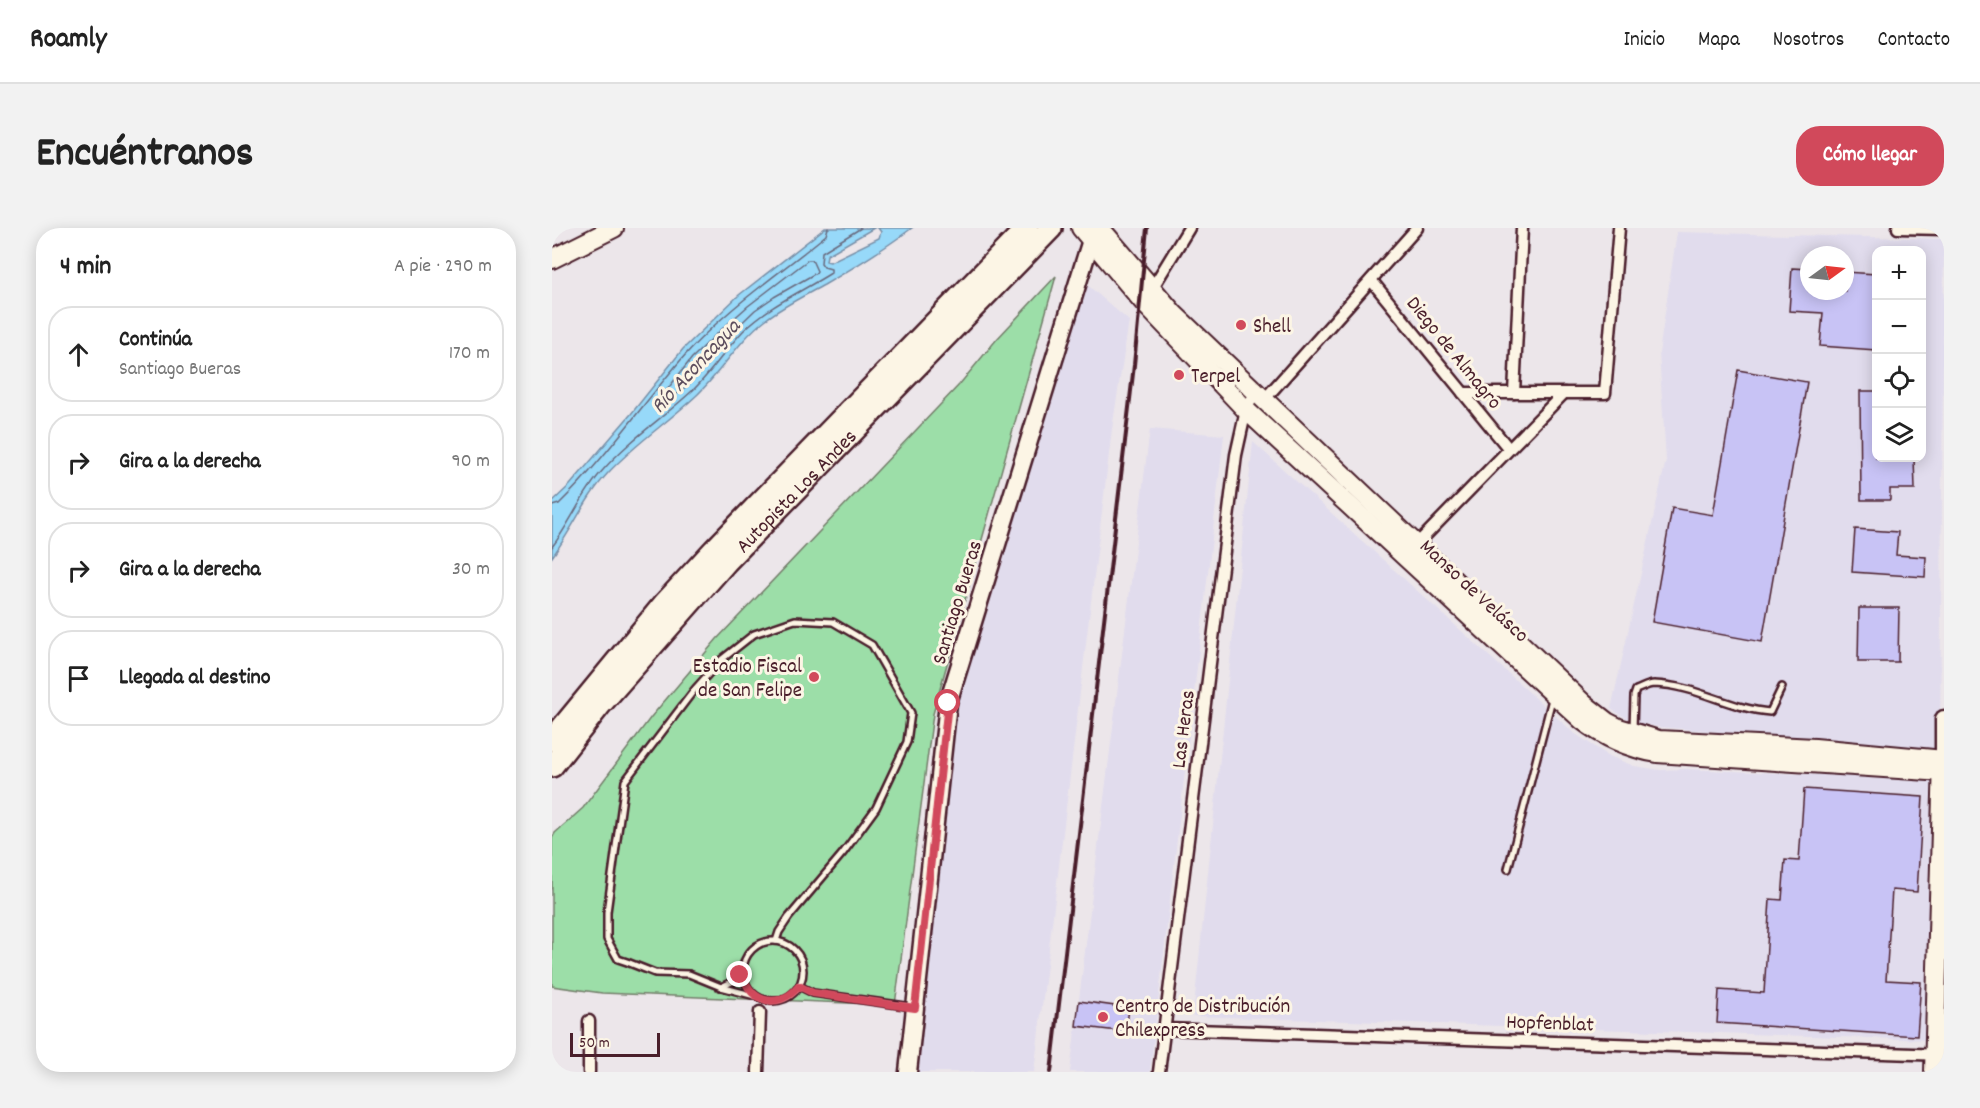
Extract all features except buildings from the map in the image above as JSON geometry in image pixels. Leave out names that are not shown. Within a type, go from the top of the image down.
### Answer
[{"type":"highway","name":"Autopista Los Andes","points":[[552,766],[600,705],[719,570],[971,298],[1027,228]]},
{"type":"highway","name":"Autopista Los Andes","points":[[552,740],[671,596],[971,298],[1051,228]]},
{"type":"main road","points":[[552,259],[614,228]]},
{"type":"main road","name":"Manso de Velásco","points":[[1091,231],[1246,410],[1553,693],[1600,732],[1618,743],[1644,751],[1670,754],[1944,766]]},
{"type":"main road","name":"Manso de Velásco","points":[[1148,297],[1174,314],[1415,546],[1584,704],[1607,722],[1633,734],[1659,740],[1815,748],[1944,766]]},
{"type":"main road","points":[[1937,1060],[1944,766]]},
{"type":"street","points":[[1148,297],[1190,228]]},
{"type":"street","name":"Las Heras","points":[[1159,1072],[1236,455],[1246,410],[1371,280],[1417,228]]},
{"type":"street","points":[[1514,393],[1522,228]]},
{"type":"street","points":[[1463,393],[1605,393],[1620,228]]},
{"type":"street","points":[[1898,228],[1944,229]]},
{"type":"street","name":"Santiago Bueras","points":[[908,1072],[948,703],[1091,231]]},
{"type":"street","name":"Diego de Almagro","points":[[1371,280],[1509,449]]},
{"type":"street","points":[[1415,546],[1564,393]]},
{"type":"street","points":[[1944,719],[1944,766]]},
{"type":"street","points":[[758,1072],[760,1012]]},
{"type":"street","points":[[589,1021],[589,1072]]},
{"type":"street","name":"Hopfenblat","points":[[1164,1029],[1937,1060]]},
{"type":"lane","points":[[721,987],[734,981],[751,951],[767,942],[776,941],[784,944],[797,954],[803,970],[799,986],[788,997],[780,1000],[764,1000],[757,996],[721,987],[689,974],[655,973],[618,958],[607,939],[607,912],[626,781],[695,689],[721,660],[754,634],[795,620],[833,622],[872,645],[911,713],[907,742],[876,808],[843,853],[789,917],[776,941]]},
{"type":"lane","points":[[1633,734],[1636,690],[1652,684],[1690,690],[1751,710],[1770,712],[1782,687]]},
{"type":"lane","points":[[1508,869],[1553,693]]},
{"type":"lane","points":[[743,968],[746,984],[757,996]]},
{"type":"lane","points":[[799,986],[813,993],[915,1008]]},
{"type":"shaded area","points":[[1677,232],[1944,239],[1940,750],[1658,727],[1631,721],[1611,709],[1666,460],[1659,353]]},
{"type":"shaded area","points":[[1084,282],[1129,321],[1112,429],[1034,1072],[918,1072],[958,701]]},
{"type":"shaded area","points":[[1150,429],[1224,435],[1150,1072],[1070,1072]]},
{"type":"shaded area","points":[[1253,442],[1574,733],[1609,756],[1634,766],[1660,770],[1686,769],[1938,780],[1930,1040],[1193,1016]]},
{"type":"green space","name":"Estadio Fiscal de San Felipe","points":[[1056,276],[933,714],[895,1005],[602,993],[552,986],[552,838],[555,833],[583,808],[651,717],[717,639],[959,385],[997,339]]},
{"type":"water","name":"Río Aconcagua","points":[[825,228],[874,228],[827,255],[826,261],[830,262],[879,238],[881,232],[878,228],[912,228],[858,265],[779,310],[755,328],[697,395],[629,452],[608,473],[592,493],[552,557],[552,502],[570,485],[631,414],[683,349],[739,295]]},
{"type":"railway","points":[[1051,1072],[1134,365],[1147,228]]},
{"type":"place","name":"Shell","points":[[1241,325]]},
{"type":"place","name":"Terpel","points":[[1179,375]]},
{"type":"place","name":"Estadio Fiscal de San Felipe","points":[[814,677]]},
{"type":"place","name":"Centro de Distribución Chilexpress","points":[[1103,1017]]},
{"type":"route","points":[[740,975],[743,968],[746,984],[751,991],[764,1000],[780,1000],[788,997],[799,986],[813,993],[915,1008],[948,703]]}]
